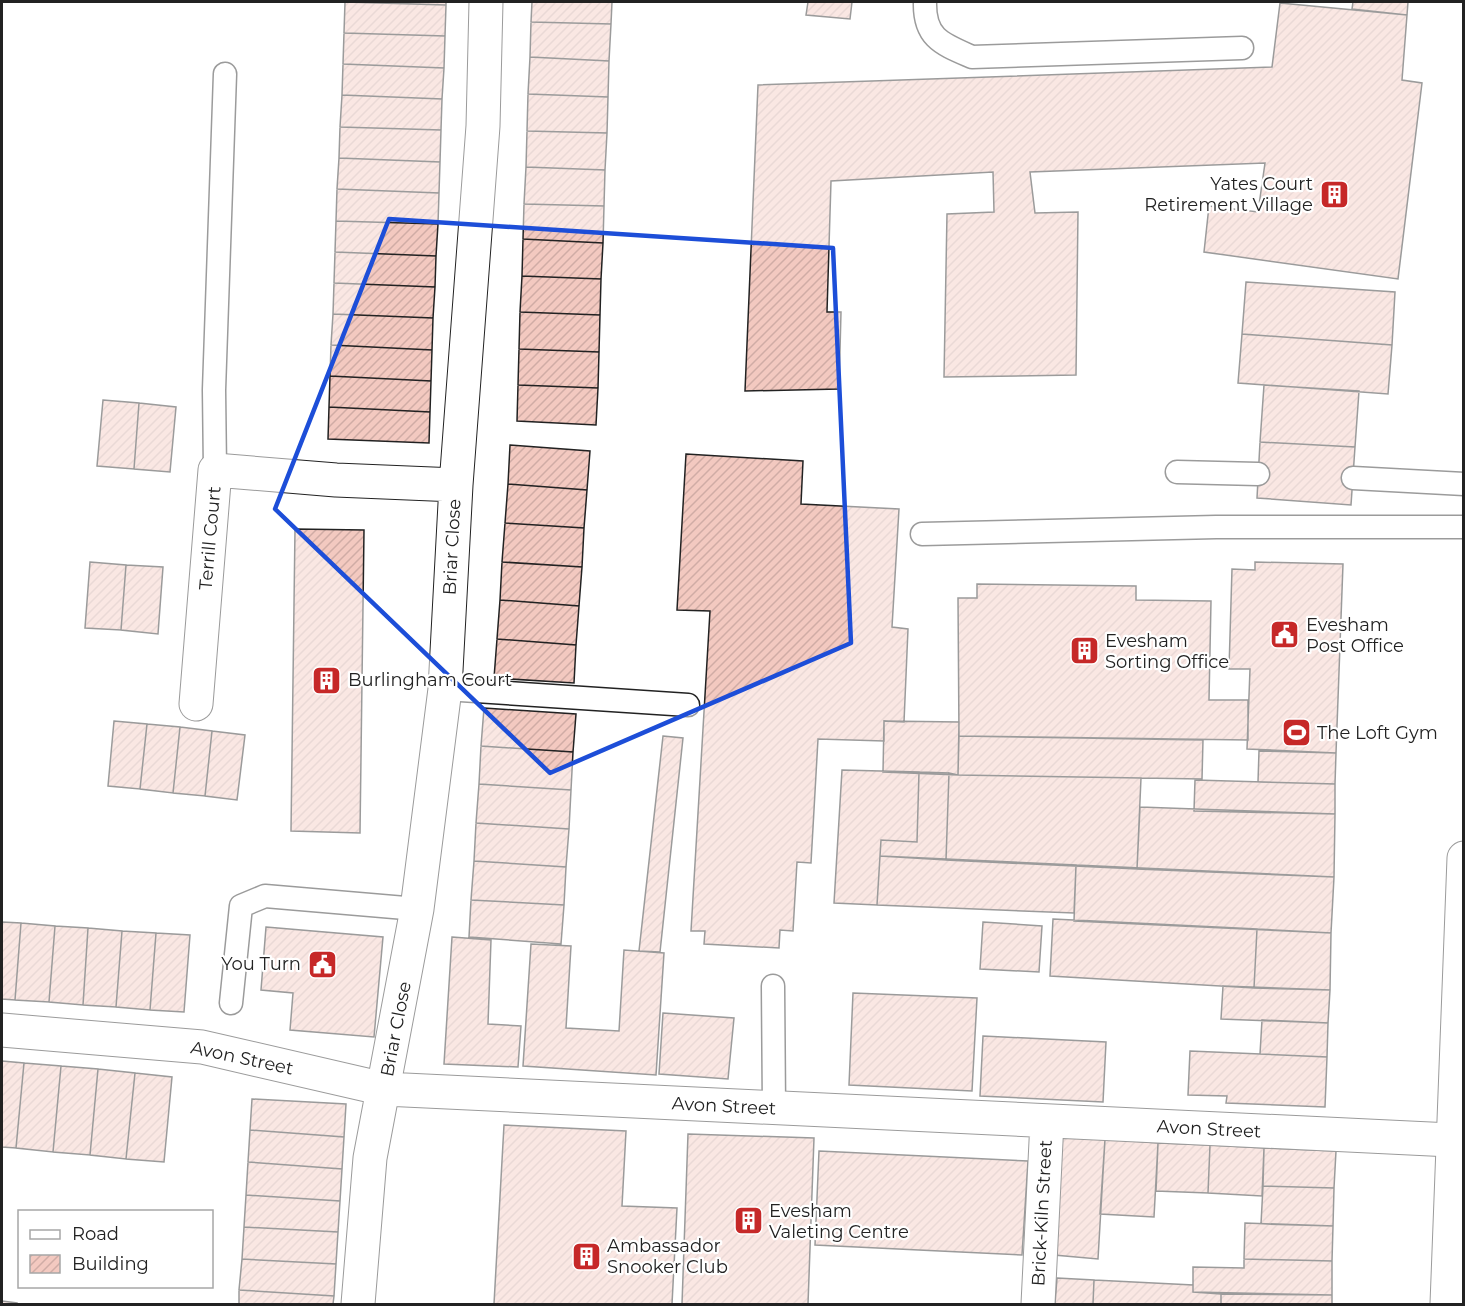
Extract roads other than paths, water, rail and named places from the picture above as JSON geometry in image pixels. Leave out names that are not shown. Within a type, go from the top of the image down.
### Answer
[{"type":"street","name":"Briar Close","points":[[358,1305],[370,1158],[417,909],[445,689],[456,485],[483,126],[486,2]]},
{"type":"street","name":"Terrill Court","points":[[196,704],[215,470],[336,480],[456,485]]},
{"type":"street","points":[[1447,1305],[1456,1187],[1451,1140],[1464,858]]},
{"type":"street","name":"Avon Street","points":[[2,1030],[202,1047],[384,1089],[1451,1140]]},
{"type":"street","name":"Brick-Kiln Street","points":[[1038,1305],[1047,1121]]},
{"type":"lane","points":[[925,2],[924,17],[939,43],[972,57],[1242,48]]},
{"type":"lane","points":[[215,470],[214,390],[225,74]]},
{"type":"lane","points":[[1177,472],[1258,474]]},
{"type":"lane","points":[[1353,478],[1464,484]]},
{"type":"lane","points":[[922,534],[1216,527],[1464,527]]},
{"type":"lane","points":[[445,689],[688,705]]},
{"type":"lane","points":[[231,1003],[240,906],[265,896],[417,909]]},
{"type":"lane","points":[[773,986],[774,1108]]},
{"type":"place","name":"Yates Court Retirement Village","points":[[1334,194]]},
{"type":"place","name":"Evesham Post Office","points":[[1285,635]]},
{"type":"place","name":"Evesham Sorting Office","points":[[1084,651]]},
{"type":"place","name":"Burlingham Court","points":[[327,680]]},
{"type":"place","name":"The Loft Gym","points":[[1296,733]]},
{"type":"place","name":"You Turn","points":[[322,964]]},
{"type":"place","name":"Evesham Valeting Centre","points":[[748,1221]]},
{"type":"place","name":"Ambassador Snooker Club","points":[[586,1256]]}]
